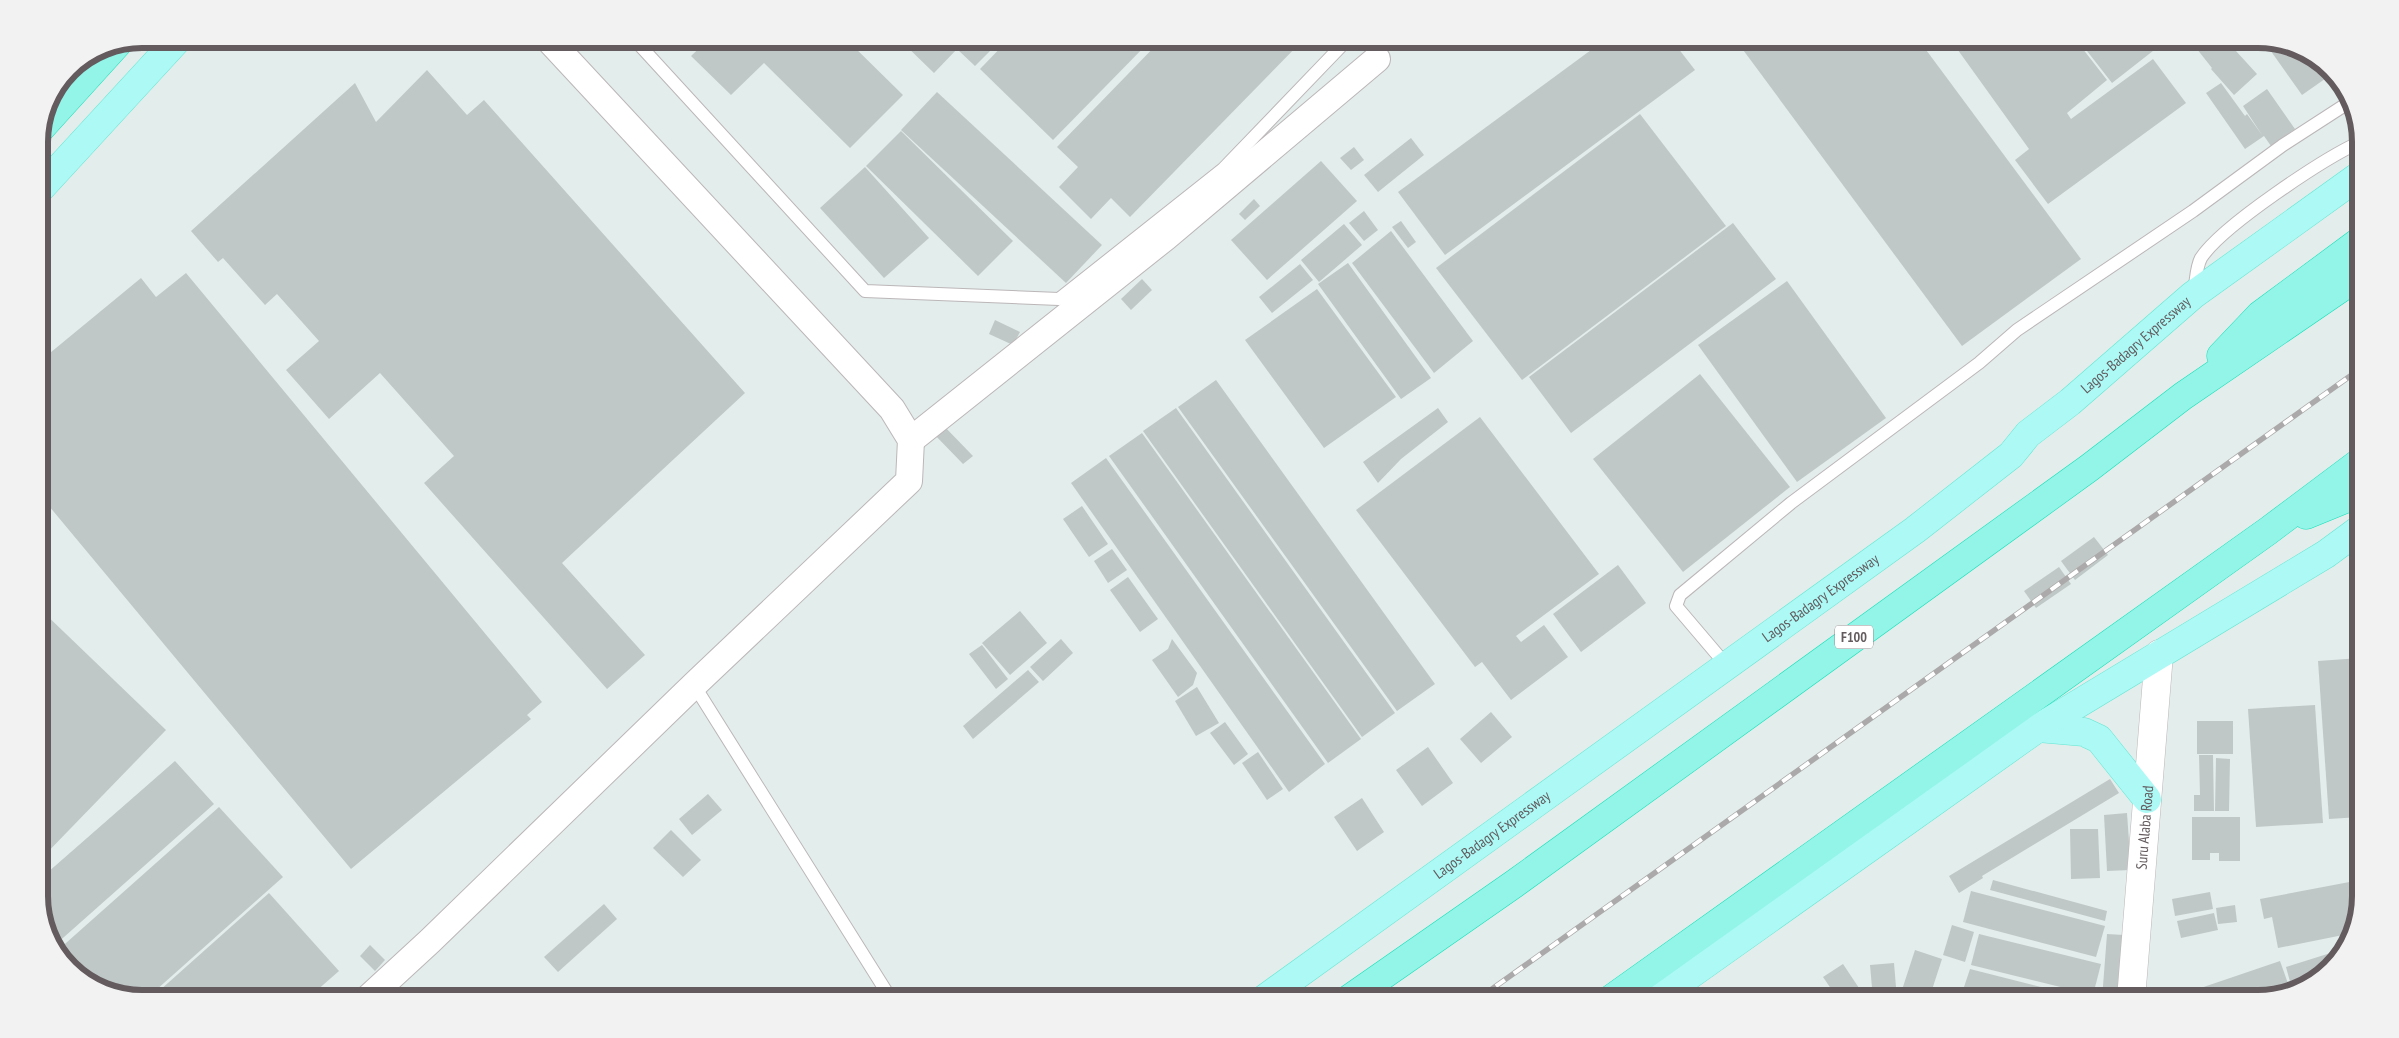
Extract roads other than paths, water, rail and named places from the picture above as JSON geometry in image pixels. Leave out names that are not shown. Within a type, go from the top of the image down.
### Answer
[{"type":"highway","points":[[51,117],[109,54]]},
{"type":"highway","points":[[2184,396],[2260,315],[2351,248]]},
{"type":"highway","name":"F100","points":[[1360,991],[1514,884],[2089,468],[2184,396],[2351,281]]},
{"type":"highway","points":[[1622,991],[2268,531],[2351,468]]},
{"type":"highway","points":[[2268,531],[2351,496]]},
{"type":"main road","points":[[48,180],[170,48]]},
{"type":"main road","name":"Lagos-Badagry Expressway","points":[[1275,991],[1915,530],[2011,455],[2028,434],[2070,402],[2193,296],[2351,181]]},
{"type":"main road","points":[[1667,991],[2038,728],[2158,654],[2186,640],[2318,559],[2352,536]]},
{"type":"main road","points":[[2038,728],[2084,732],[2099,739],[2147,799]]},
{"type":"street","points":[[376,991],[430,942],[694,685],[909,481],[911,440],[892,409],[556,48]]},
{"type":"street","points":[[911,440],[1166,237],[1377,59]]},
{"type":"street","name":"Suru Alaba Road","points":[[2132,991],[2158,654]]},
{"type":"lane","points":[[642,48],[865,291],[1058,299],[1223,169],[1339,48]]},
{"type":"lane","points":[[1727,666],[1676,606],[1680,595],[1791,503],[1979,363],[2017,330],[2193,211],[2283,145],[2344,106]]},
{"type":"lane","points":[[2193,296],[2200,259],[2226,231],[2298,179],[2351,147]]},
{"type":"lane","points":[[694,685],[886,991]]},
{"type":"railway","points":[[1489,991],[2351,375]]}]
